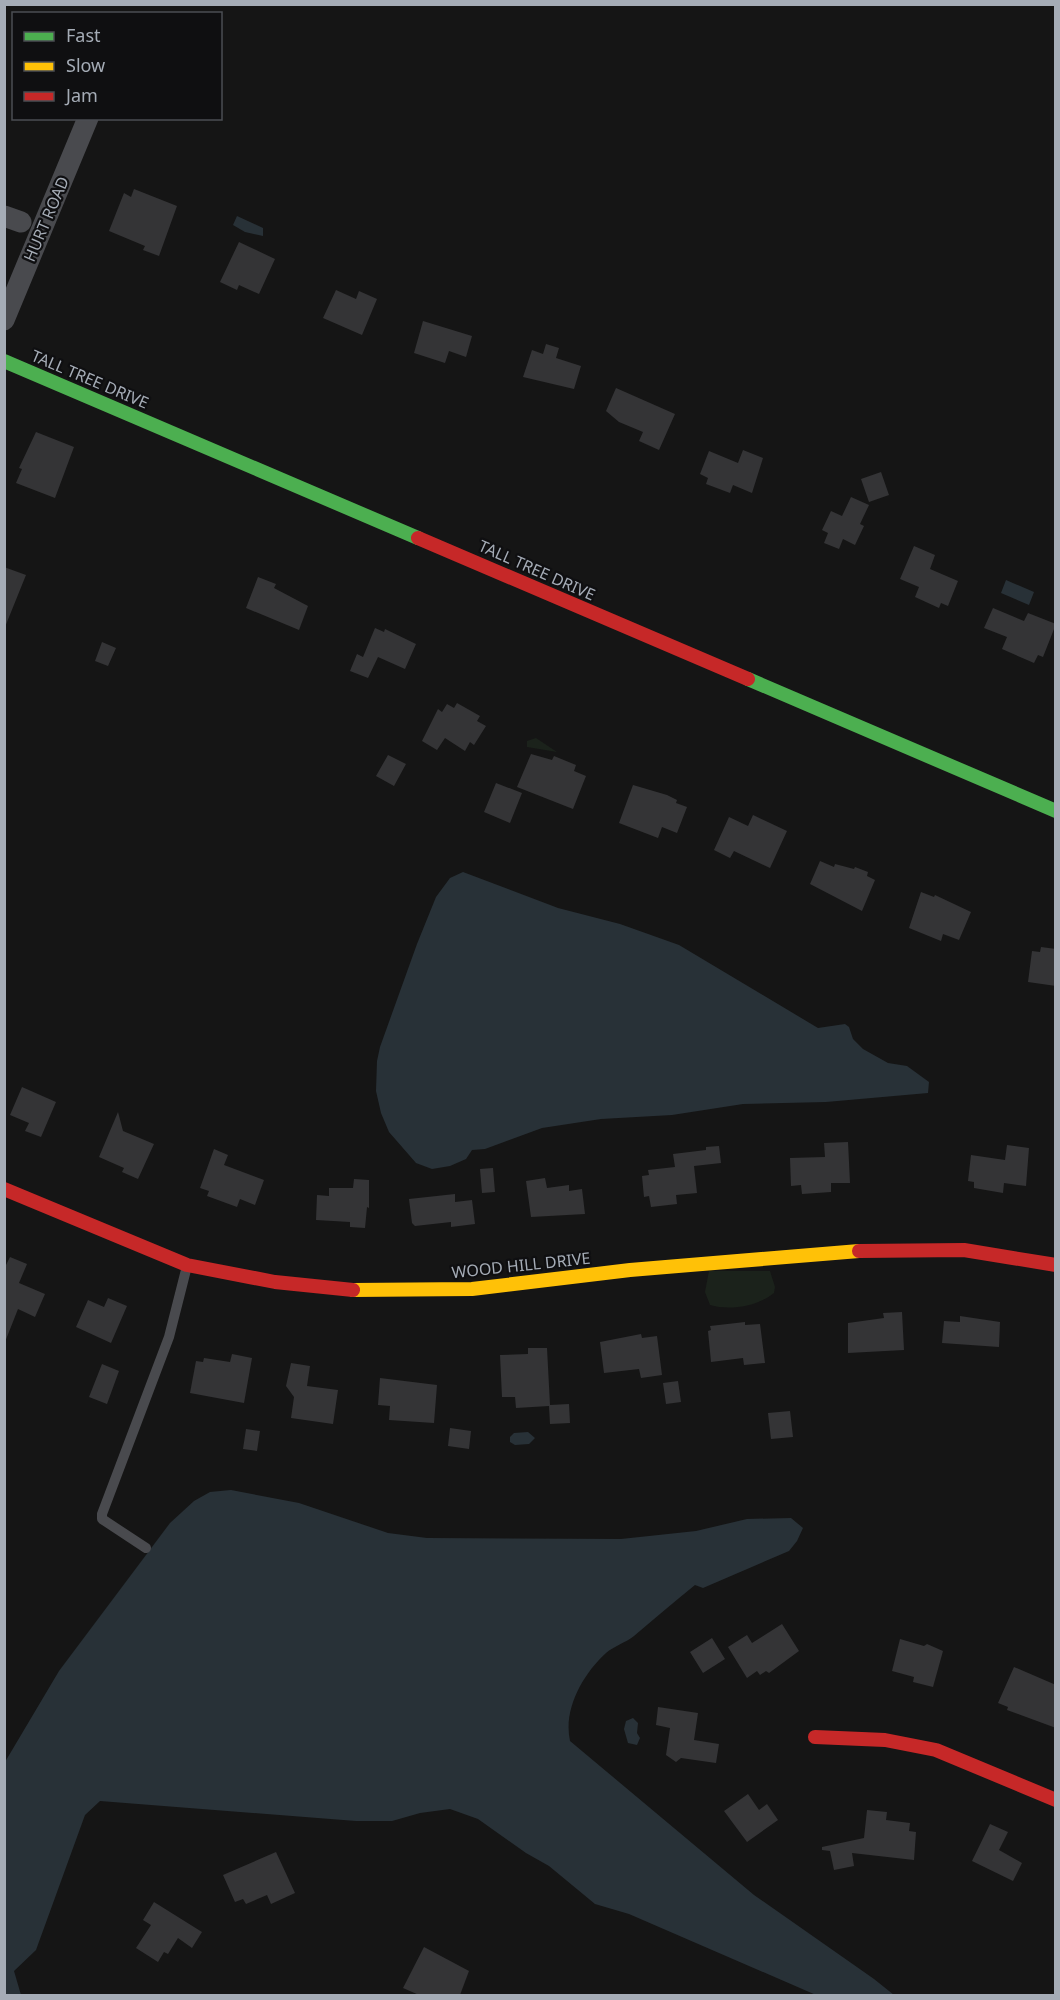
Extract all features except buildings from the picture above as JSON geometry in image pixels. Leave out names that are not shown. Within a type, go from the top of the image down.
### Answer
[{"type":"street","name":"HURT ROAD","points":[[4,320],[87,120]]},
{"type":"street","name":"TALL TREE DRIVE","points":[[4,361],[1056,811]]},
{"type":"street","name":"WOOD HILL DRIVE","points":[[4,1189],[188,1265],[309,1287],[341,1290],[472,1289],[630,1270],[868,1250],[963,1250],[1056,1264]]},
{"type":"street","points":[[815,1737],[868,1738],[935,1749],[1056,1800]]},
{"type":"lane","points":[[146,1548],[102,1519],[102,1514],[169,1337],[188,1265]]},
{"type":"shaded area","points":[[237,216],[263,228],[263,236],[245,232],[233,225]]},
{"type":"shaded area","points":[[1006,580],[1034,592],[1029,605],[1001,593]]},
{"type":"shaded area","points":[[536,738],[557,752],[527,747],[527,741]]},
{"type":"shaded area","points":[[463,872],[558,908],[620,924],[679,945],[818,1028],[845,1024],[849,1027],[853,1039],[863,1049],[888,1063],[907,1066],[929,1082],[928,1093],[826,1102],[743,1104],[672,1115],[601,1119],[542,1128],[485,1149],[472,1150],[466,1159],[450,1166],[432,1169],[416,1163],[389,1132],[381,1113],[376,1091],[377,1061],[417,944],[436,897],[450,878]]},
{"type":"shaded area","points":[[709,1271],[770,1271],[775,1287],[774,1293],[744,1306],[710,1305],[705,1292]]},
{"type":"shaded area","points":[[528,1432],[535,1438],[529,1444],[515,1445],[510,1442],[510,1437],[514,1433]]},
{"type":"shaded area","points":[[231,1490],[299,1503],[388,1533],[427,1538],[621,1539],[696,1531],[747,1519],[791,1518],[803,1528],[789,1551],[703,1588],[695,1585],[634,1636],[609,1651],[598,1661],[583,1682],[572,1705],[569,1717],[570,1741],[754,1895],[894,1995],[816,1995],[629,1914],[595,1904],[549,1866],[526,1853],[478,1819],[450,1809],[420,1813],[392,1821],[356,1821],[100,1801],[85,1815],[36,1950],[14,1971],[21,1995],[5,1996],[5,1762],[59,1671],[170,1523],[194,1501],[210,1492]]},
{"type":"shaded area","points":[[633,1718],[638,1723],[637,1733],[640,1738],[637,1745],[628,1743],[624,1729],[626,1721]]},
{"type":"traffic: fast","points":[[4,361],[418,538]]},
{"type":"traffic: fast","points":[[748,679],[1056,811]]},
{"type":"traffic: slow","points":[[353,1290],[472,1289],[630,1270],[859,1251]]},
{"type":"traffic: jam","points":[[418,538],[748,679]]},
{"type":"traffic: jam","points":[[4,1189],[187,1265],[275,1282],[353,1290]]},
{"type":"traffic: jam","points":[[859,1251],[964,1250],[1056,1265]]},
{"type":"traffic: jam","points":[[815,1737],[885,1740],[936,1750],[1056,1800]]}]
